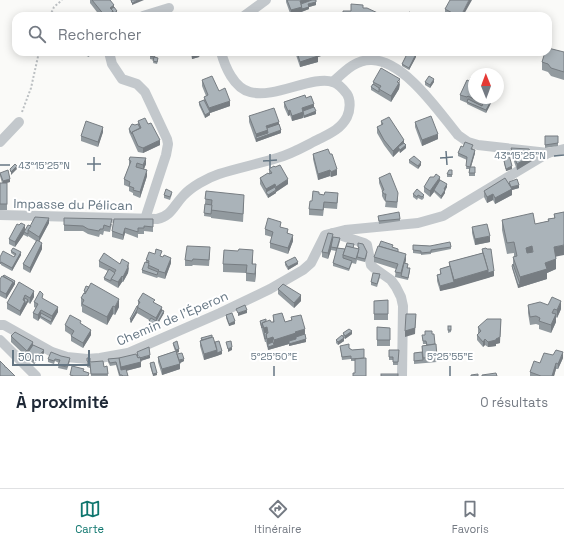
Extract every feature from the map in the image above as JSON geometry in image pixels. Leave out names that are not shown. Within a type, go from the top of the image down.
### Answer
[{"type":"street","points":[[250,12],[266,0]]},
{"type":"street","points":[[156,12],[169,8]]},
{"type":"street","points":[[110,56],[112,64],[122,79],[137,84],[144,92],[168,144],[166,155],[145,219]]},
{"type":"street","points":[[222,56],[232,77],[239,86],[249,92],[265,93],[323,81],[333,82],[347,68],[364,61],[373,60],[384,63],[401,72],[412,81],[458,135],[468,142],[478,145],[548,153],[564,150]]},
{"type":"street","name":"Impasse du Pélican","points":[[0,216],[156,220],[165,218],[183,195],[197,185],[217,175],[277,158],[333,132],[342,125],[347,117],[350,102],[348,96],[339,85],[333,82]]},
{"type":"street","points":[[0,142],[19,122]]},
{"type":"street","points":[[333,233],[345,230],[418,223],[443,216],[548,153]]},
{"type":"street","points":[[333,233],[367,245],[371,265],[391,280],[396,287],[403,306],[402,376]]},
{"type":"street","name":"Chemin de l'Éperon","points":[[0,324],[52,352],[67,357],[87,359],[128,353],[270,289],[303,270],[311,263],[322,238],[325,235],[333,233]]},
{"type":"street","points":[[0,340],[36,376]]},
{"type":"path","points":[[52,12],[54,7],[62,0]]},
{"type":"path","points":[[19,122],[31,88],[38,56]]},
{"type":"building","points":[[92,0],[110,0],[114,5],[110,8],[113,11],[112,12],[102,12]]},
{"type":"building","points":[[131,0],[138,0],[132,3]]},
{"type":"building","points":[[287,0],[304,0],[300,1],[302,7],[291,10]]},
{"type":"building","points":[[316,0],[316,2],[308,4],[309,7],[302,9],[301,4]]},
{"type":"building","points":[[450,0],[469,0],[463,12],[451,12],[445,9]]},
{"type":"building","points":[[351,4],[363,5],[363,8],[367,8],[376,12],[343,12],[351,11]]},
{"type":"building","points":[[114,7],[117,11],[113,12],[111,9]]},
{"type":"building","points":[[552,49],[564,52],[564,72],[551,68],[548,64],[542,62],[544,56],[552,56]]},
{"type":"building","points":[[298,56],[318,56],[300,62]]},
{"type":"building","points":[[406,56],[415,56],[409,68],[402,64]]},
{"type":"building","points":[[154,57],[158,58],[157,62],[153,61]]},
{"type":"building","points":[[381,68],[400,79],[397,82],[399,83],[391,96],[379,89],[381,86],[373,82]]},
{"type":"building","points":[[212,76],[219,91],[225,88],[230,101],[209,108],[204,97],[208,95],[202,80]]},
{"type":"building","points":[[429,76],[434,79],[430,85],[425,82]]},
{"type":"building","points":[[467,80],[468,96],[467,97],[460,95]]},
{"type":"building","points":[[373,84],[379,88],[379,92],[371,87]]},
{"type":"building","points":[[305,95],[306,98],[311,96],[314,104],[302,108],[303,112],[292,116],[290,110],[288,111],[284,102]]},
{"type":"building","points":[[204,100],[210,112],[205,115],[199,102]]},
{"type":"building","points":[[472,104],[478,104],[482,106],[483,104],[489,104],[486,110]]},
{"type":"building","points":[[314,107],[316,111],[304,116],[303,111]]},
{"type":"building","points":[[274,108],[279,122],[266,126],[268,130],[256,134],[249,116]]},
{"type":"building","points":[[431,116],[438,134],[422,140],[415,122]]},
{"type":"building","points":[[389,117],[404,140],[393,151],[384,140],[377,127],[383,124],[381,121]]},
{"type":"building","points":[[145,118],[148,124],[151,123],[160,140],[143,148],[138,146],[132,132],[141,128],[138,121]]},
{"type":"building","points":[[86,121],[103,127],[98,142],[81,136]]},
{"type":"building","points":[[132,124],[138,124],[140,128],[132,132],[132,134],[129,129]]},
{"type":"building","points":[[279,124],[281,130],[256,139],[256,137],[268,133],[267,128]]},
{"type":"building","points":[[545,136],[558,136],[558,143],[545,145]]},
{"type":"building","points":[[465,142],[473,145],[471,149],[475,150],[470,167],[466,166],[467,157],[458,153],[461,146],[463,147]]},
{"type":"building","points":[[404,143],[406,145],[400,150],[398,147]]},
{"type":"building","points":[[511,148],[529,149],[532,155],[517,164]]},
{"type":"building","points":[[328,149],[330,154],[332,154],[337,169],[331,172],[330,170],[318,174],[313,154]]},
{"type":"building","points":[[508,151],[512,166],[506,169],[504,161],[506,160],[504,156],[500,158],[499,154]]},
{"type":"building","points":[[530,152],[537,153],[537,154],[532,158]]},
{"type":"building","points":[[414,156],[421,162],[418,166],[409,160]]},
{"type":"building","points":[[130,157],[146,158],[143,165],[137,163],[136,167],[147,170],[140,192],[133,190],[134,188],[129,186],[130,182],[124,179],[131,161],[129,160]]},
{"type":"building","points":[[15,164],[17,166],[11,172],[10,169]]},
{"type":"building","points":[[280,165],[288,179],[276,187],[275,184],[266,189],[260,178],[268,173],[272,173],[269,169]]},
{"type":"building","points":[[470,167],[475,167],[475,173],[469,173]]},
{"type":"building","points":[[8,170],[10,179],[3,181],[0,173]]},
{"type":"building","points":[[449,170],[452,170],[452,175],[447,174]]},
{"type":"building","points":[[390,173],[398,193],[397,202],[385,201],[386,194],[382,191],[384,190],[379,178]]},
{"type":"building","points":[[436,174],[440,177],[430,191],[424,187],[430,177],[434,177]]},
{"type":"building","points":[[505,178],[512,189],[495,198],[493,194],[487,197],[484,191]]},
{"type":"building","points":[[517,179],[519,185],[511,187],[509,182]]},
{"type":"building","points":[[440,180],[447,184],[441,196],[434,190]]},
{"type":"building","points":[[0,183],[7,183],[7,204],[0,204]]},
{"type":"building","points":[[275,187],[276,190],[268,195],[266,192]]},
{"type":"building","points":[[166,189],[172,192],[170,197],[164,195]]},
{"type":"building","points":[[417,189],[424,195],[422,197],[418,195],[417,197],[413,194]]},
{"type":"building","points":[[206,191],[244,195],[243,214],[211,210],[212,200],[205,199]]},
{"type":"building","points":[[313,191],[324,195],[325,192],[338,193],[337,203],[324,202],[323,210],[309,209]]},
{"type":"building","points":[[205,204],[212,205],[211,214],[204,213]]},
{"type":"building","points":[[399,212],[400,219],[379,221],[378,216]]},
{"type":"building","points":[[564,212],[564,245],[554,247],[556,259],[545,263],[547,269],[520,277],[513,257],[517,256],[514,242],[507,243],[502,220],[533,213],[535,224],[555,218],[554,214]],"holes":[[[532,246],[533,252],[527,253],[526,248]]]},
{"type":"building","points":[[35,217],[49,218],[39,237],[28,230]]},
{"type":"building","points":[[64,218],[112,219],[110,227],[104,225],[103,229],[100,229],[99,231],[88,229],[83,226],[64,225]]},
{"type":"building","points":[[268,218],[281,222],[280,227],[288,229],[287,233],[293,235],[288,248],[270,243],[273,232],[265,229]]},
{"type":"building","points":[[114,219],[153,219],[153,227],[144,226],[144,228],[138,228],[138,232],[125,228],[123,235],[112,231]]},
{"type":"building","points":[[21,223],[25,225],[15,242],[9,239],[17,224],[19,225]]},
{"type":"building","points":[[487,224],[490,236],[475,239],[472,227]]},
{"type":"building","points":[[28,225],[31,226],[28,230],[28,234],[24,232]]},
{"type":"building","points":[[328,233],[333,234],[328,253],[322,252]]},
{"type":"building","points":[[333,237],[340,238],[337,248],[331,247]]},
{"type":"building","points":[[37,240],[42,243],[30,268],[23,264]]},
{"type":"building","points":[[381,241],[393,245],[392,247],[398,249],[398,252],[379,246]]},
{"type":"building","points":[[450,242],[451,247],[431,250],[431,252],[421,253],[421,251],[413,250],[413,245],[430,246]]},
{"type":"building","points":[[347,243],[354,244],[353,248],[346,246]]},
{"type":"building","points":[[358,243],[363,244],[367,252],[365,259],[357,257],[359,247]]},
{"type":"building","points":[[187,246],[210,247],[209,260],[185,260]]},
{"type":"building","points":[[346,246],[359,249],[356,259],[343,255]]},
{"type":"building","points":[[378,246],[406,254],[401,273],[395,272],[398,264],[374,257]]},
{"type":"building","points":[[13,248],[21,252],[12,268],[1,262],[0,264],[0,257],[3,251],[14,257],[16,254],[11,251]]},
{"type":"building","points":[[337,248],[345,249],[343,258],[352,261],[349,269],[333,263]]},
{"type":"building","points":[[156,249],[162,251],[160,256],[163,257],[164,255],[171,258],[165,273],[148,265],[149,261],[146,260],[149,252],[155,254]]},
{"type":"building","points":[[239,249],[253,250],[252,264],[256,264],[255,274],[246,273],[247,265],[223,264],[224,250],[238,251]]},
{"type":"building","points":[[482,249],[491,249],[494,271],[488,273]]},
{"type":"building","points":[[104,253],[120,264],[122,259],[129,263],[123,277],[122,276],[118,282],[111,279],[116,270],[99,261]]},
{"type":"building","points":[[483,253],[488,270],[454,280],[449,262]]},
{"type":"building","points":[[295,257],[298,262],[288,267],[285,262]]},
{"type":"building","points":[[145,262],[149,263],[148,268],[158,272],[157,275],[142,270]]},
{"type":"building","points":[[404,263],[408,264],[407,268],[410,268],[408,278],[401,276]]},
{"type":"building","points":[[513,264],[520,284],[518,285],[512,266]]},
{"type":"building","points":[[450,266],[454,282],[440,286],[437,275],[441,274],[440,269]]},
{"type":"building","points":[[109,269],[115,273],[111,281],[104,278]]},
{"type":"building","points":[[373,273],[380,274],[377,284],[371,282]]},
{"type":"building","points":[[4,275],[15,281],[13,284],[13,282],[3,276]]},
{"type":"building","points":[[2,276],[13,282],[6,294],[0,291],[0,279]]},
{"type":"building","points":[[19,282],[34,291],[30,298],[25,295],[23,300],[25,301],[20,311],[7,303]]},
{"type":"building","points":[[91,283],[119,299],[107,317],[82,304],[84,300],[81,298]]},
{"type":"building","points":[[283,284],[301,295],[294,303],[278,289]]},
{"type":"building","points":[[86,286],[89,287],[86,292],[84,291]]},
{"type":"building","points":[[40,291],[43,294],[42,298],[58,307],[52,316],[41,310],[38,315],[33,313],[38,304],[34,302]]},
{"type":"building","points":[[143,293],[155,300],[153,302],[162,307],[156,318],[137,307],[140,302],[138,301]]},
{"type":"building","points":[[552,297],[561,301],[557,310],[554,309],[552,313],[556,314],[551,325],[539,321],[540,318],[536,316],[530,317],[528,305],[540,302],[548,305]]},
{"type":"building","points":[[25,298],[28,300],[25,304],[24,300]]},
{"type":"building","points":[[388,300],[388,314],[374,314],[374,301]]},
{"type":"building","points":[[245,305],[247,310],[238,313],[236,309]]},
{"type":"building","points":[[137,306],[137,310],[131,320],[130,319]]},
{"type":"building","points":[[162,310],[164,311],[156,325],[149,321],[151,318],[156,321]]},
{"type":"building","points":[[41,313],[52,319],[51,322],[40,316]]},
{"type":"building","points":[[232,313],[235,321],[229,324],[226,315]]},
{"type":"building","points":[[282,313],[285,322],[292,320],[291,317],[301,315],[305,329],[274,340],[273,337],[267,339],[267,327],[264,328],[262,323],[270,320],[271,322],[274,322],[273,315]]},
{"type":"building","points":[[406,314],[416,314],[415,328],[405,331]]},
{"type":"building","points":[[70,315],[81,321],[80,323],[91,330],[83,343],[71,336],[74,331],[65,325]]},
{"type":"building","points":[[266,319],[266,321],[262,323],[262,328],[260,321]]},
{"type":"building","points":[[487,319],[501,319],[500,337],[496,340],[488,342],[485,339],[483,342],[477,335],[481,331],[478,327]]},
{"type":"building","points":[[448,326],[451,326],[451,330],[448,330]]},
{"type":"building","points":[[377,327],[390,328],[390,340],[377,340]]},
{"type":"building","points":[[349,329],[352,331],[345,336],[343,333]]},
{"type":"building","points":[[425,331],[432,331],[432,334],[434,334],[435,344],[427,345],[426,341],[423,341],[422,335],[425,335]]},
{"type":"building","points":[[15,332],[33,342],[27,351],[11,336]]},
{"type":"building","points":[[267,332],[266,339],[265,339],[264,333]]},
{"type":"building","points":[[305,334],[306,339],[289,344],[289,341]]},
{"type":"building","points":[[212,335],[212,337],[202,340],[201,338]]},
{"type":"building","points":[[342,335],[344,338],[338,342],[336,340]]},
{"type":"building","points":[[213,337],[217,350],[204,354],[200,341]]},
{"type":"building","points":[[177,341],[179,349],[176,350],[173,343]]},
{"type":"building","points":[[219,341],[222,351],[217,353],[215,342]]},
{"type":"building","points":[[231,341],[232,347],[228,349],[226,342]]},
{"type":"building","points":[[273,342],[274,345],[268,347],[268,344]]},
{"type":"building","points":[[349,344],[349,348],[352,350],[364,349],[364,358],[351,359],[351,356],[342,357],[340,346]]},
{"type":"building","points":[[436,344],[437,357],[423,358],[422,346]]},
{"type":"building","points":[[33,345],[44,350],[34,361],[27,354]]},
{"type":"building","points":[[149,347],[150,355],[138,358],[137,352]]},
{"type":"building","points":[[389,350],[399,350],[398,362],[393,362],[393,357],[389,357]]},
{"type":"building","points":[[556,350],[563,352],[558,364],[556,363],[552,376],[541,376],[530,372],[534,361],[540,363],[544,353],[553,355]]},
{"type":"building","points":[[176,351],[180,364],[162,369],[158,357]]},
{"type":"building","points":[[51,352],[70,358],[67,367],[58,365],[60,360],[55,359],[54,361],[48,359]]},
{"type":"building","points":[[422,352],[423,360],[414,361],[414,353]]},
{"type":"building","points":[[182,353],[184,359],[179,360],[177,354]]},
{"type":"building","points":[[136,354],[138,358],[140,357],[141,362],[121,367],[119,358]]},
{"type":"building","points":[[87,358],[90,358],[90,362],[103,361],[104,367],[107,366],[108,374],[91,374],[90,363],[87,361]]},
{"type":"building","points":[[119,358],[121,370],[126,369],[128,376],[120,375],[116,362],[110,363],[108,359]]},
{"type":"building","points":[[366,358],[366,376],[353,376],[353,373],[355,373],[355,359]]},
{"type":"building","points":[[0,361],[5,367],[15,376],[0,376]]},
{"type":"building","points":[[154,362],[157,373],[153,374],[150,363]]},
{"type":"building","points":[[72,366],[84,369],[83,371],[89,373],[88,376],[70,375]]},
{"type":"building","points":[[496,373],[497,376],[482,376],[482,375]]},
{"type":"building","points":[[381,374],[398,374],[398,376],[381,376]]},
{"type":"building","points":[[478,374],[478,376],[471,376],[471,375]]}]
